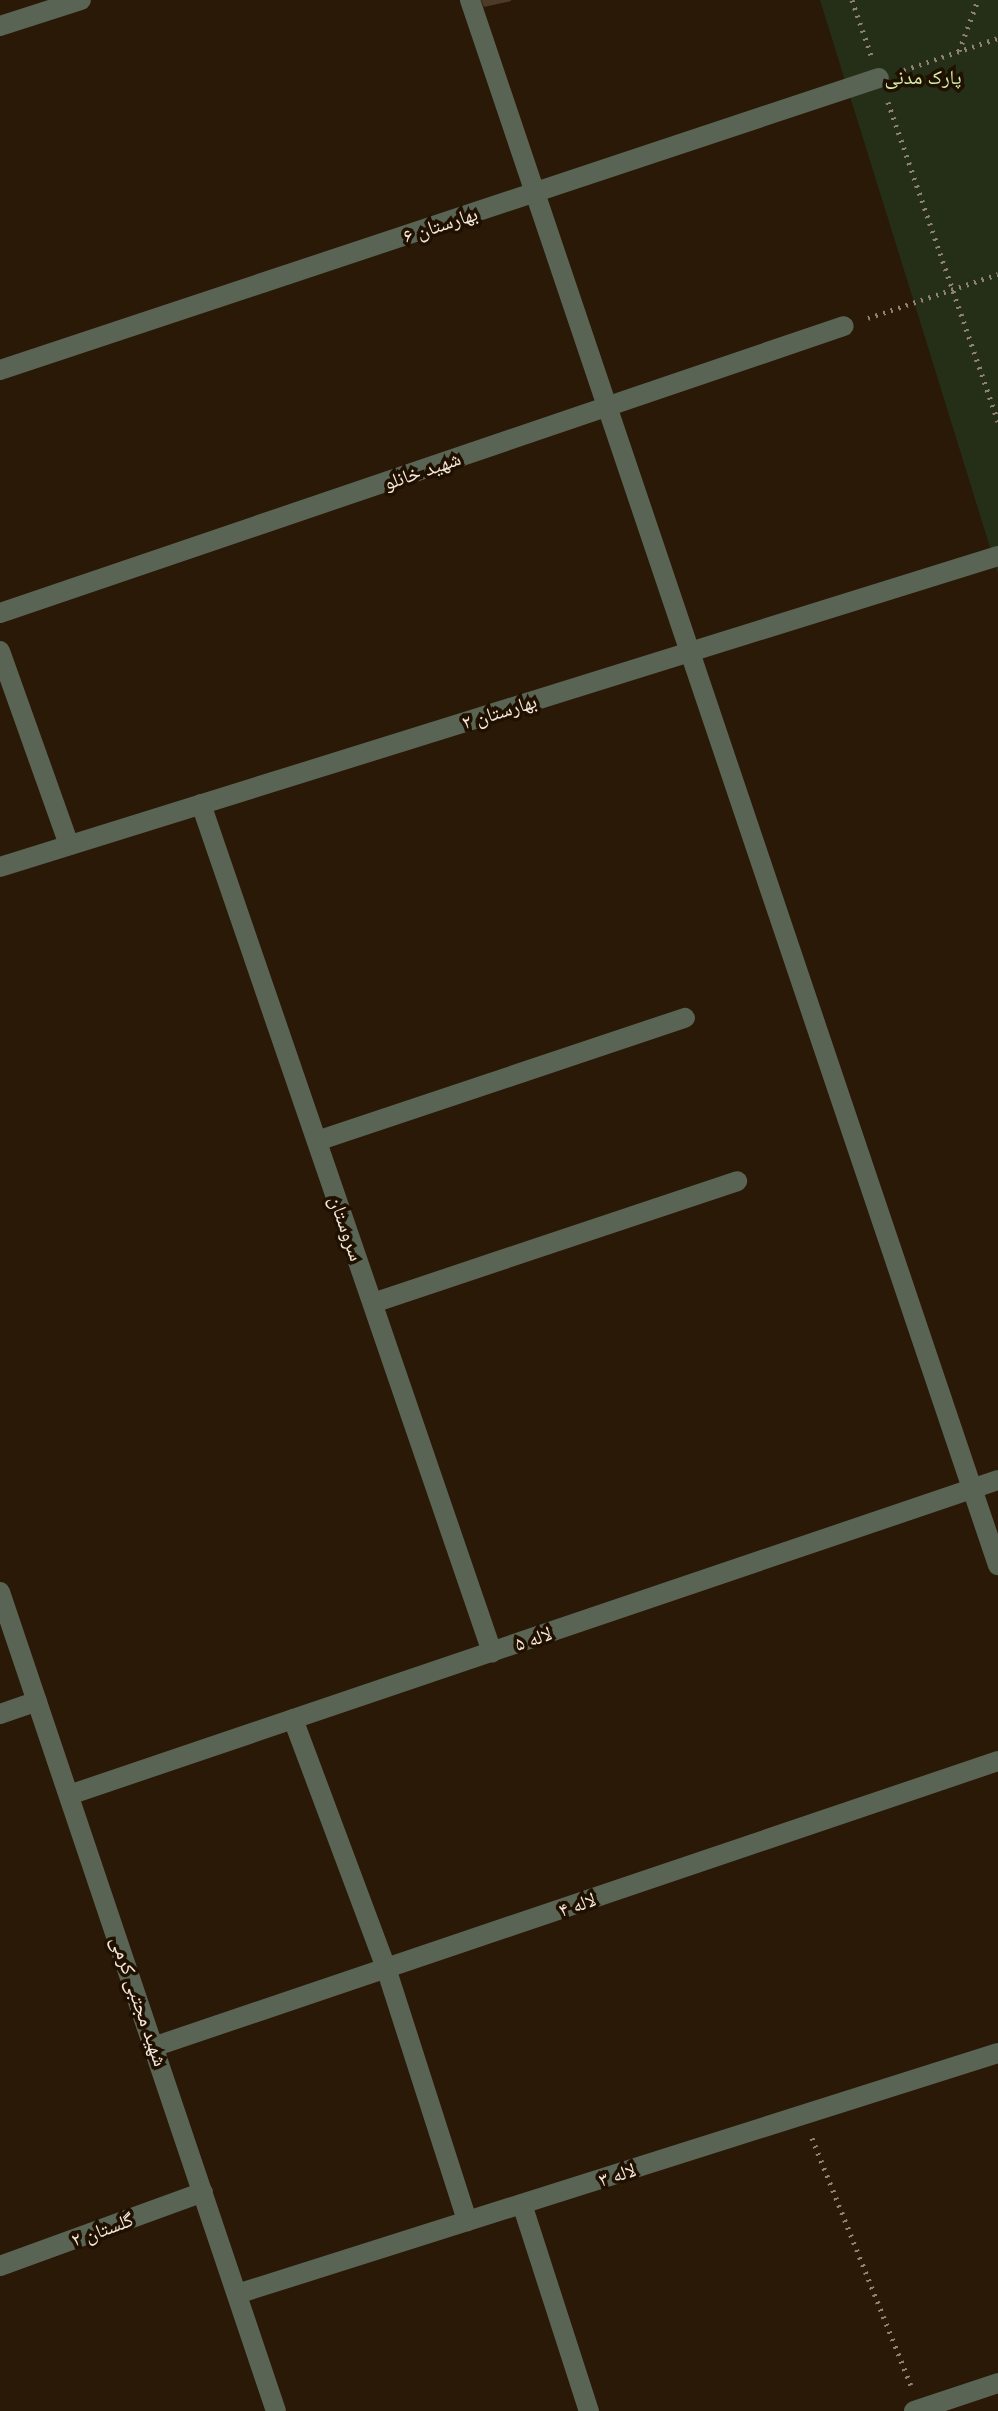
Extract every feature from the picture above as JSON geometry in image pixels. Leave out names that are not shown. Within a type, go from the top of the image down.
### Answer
[{"type":"street","points":[[0,26],[81,0]]},
{"type":"street","points":[[470,0],[998,1565]]},
{"type":"street","name":"بهارستان ۶","points":[[0,370],[879,78]]},
{"type":"street","name":"شهید خانلو","points":[[0,613],[844,326]]},
{"type":"street","name":"بهارستان ۲","points":[[0,867],[998,556]]},
{"type":"street","points":[[0,651],[69,845]]},
{"type":"street","name":"سروستان","points":[[201,804],[492,1652]]},
{"type":"street","points":[[317,1141],[685,1018]]},
{"type":"street","points":[[373,1303],[737,1181]]},
{"type":"street","name":"لاله ۵","points":[[69,1795],[998,1480]]},
{"type":"street","name":"شهید مجتبی کرمی","points":[[0,1592],[156,2046],[276,2411]]},
{"type":"street","points":[[0,1714],[37,1701]]},
{"type":"street","points":[[293,1719],[386,1968],[467,2221]]},
{"type":"street","name":"لاله ۴","points":[[156,2046],[998,1761]]},
{"type":"street","name":"لاله ۳","points":[[237,2294],[998,2053]]},
{"type":"street","name":"گلستان ۲","points":[[0,2266],[203,2192]]},
{"type":"street","points":[[522,2204],[589,2411]]},
{"type":"street","points":[[918,2410],[998,2383]]},
{"type":"path","points":[[852,0],[998,422]]},
{"type":"path","points":[[959,51],[978,0]]},
{"type":"path","points":[[879,78],[998,38]]},
{"type":"path","points":[[844,326],[998,274]]},
{"type":"path","points":[[803,2115],[918,2410]]},
{"type":"green space","name":"پارک مدنی","points":[[820,0],[998,0],[998,573],[919,318]]},
{"type":"building","points":[[481,0],[511,0],[511,1],[484,7]]}]
